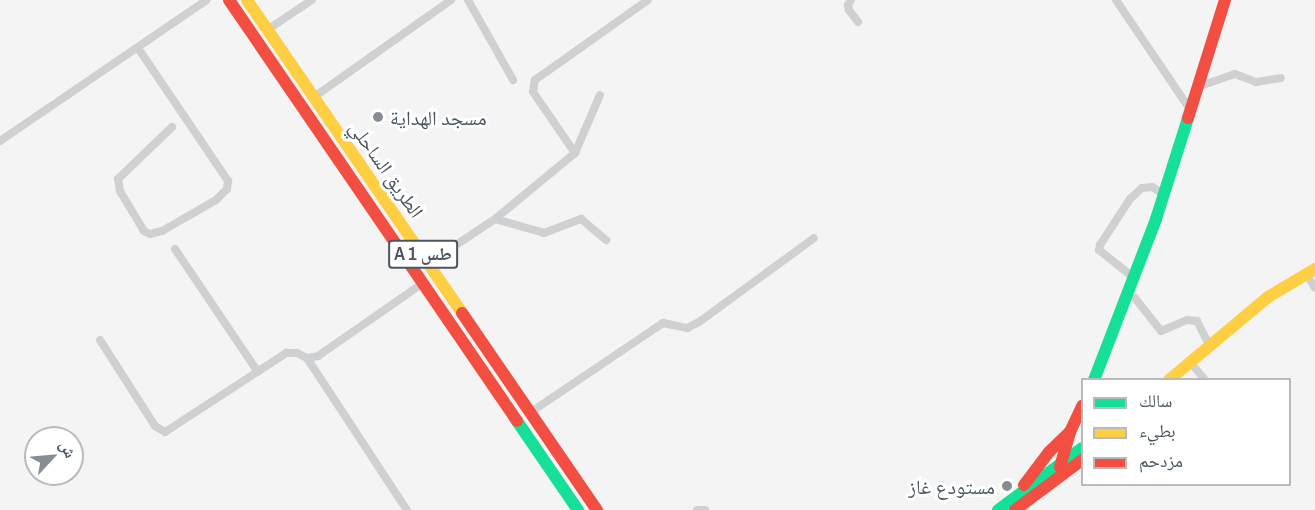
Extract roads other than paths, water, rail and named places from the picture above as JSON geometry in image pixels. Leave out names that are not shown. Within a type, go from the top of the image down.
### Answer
[{"type":"main road","name":"الطريق الساحلي","points":[[229,0],[578,510]]},
{"type":"main road","name":"الطريق الساحلي","points":[[246,0],[597,510]]},
{"type":"main road","points":[[1095,378],[1155,219],[1225,0]]},
{"type":"main road","points":[[1171,378],[1268,297],[1314,279]]},
{"type":"main road","points":[[1184,378],[1273,303],[1314,279]]},
{"type":"main road","points":[[1060,471],[1070,432],[1081,410]]},
{"type":"main road","points":[[1016,504],[1049,452],[1070,432]]},
{"type":"main road","points":[[998,510],[1016,504],[1060,471],[1081,450]]},
{"type":"main road","points":[[1060,471],[1081,461]]},
{"type":"street","points":[[0,141],[207,0]]},
{"type":"street","points":[[267,30],[312,0]]},
{"type":"street","points":[[314,97],[451,0]]},
{"type":"street","points":[[468,0],[513,80]]},
{"type":"street","points":[[575,153],[533,92],[535,80],[648,0]]},
{"type":"street","points":[[851,0],[849,10],[858,22]]},
{"type":"street","points":[[1116,0],[1189,108]]},
{"type":"street","points":[[138,48],[228,181],[227,189],[216,201],[162,231],[150,234],[144,231],[120,191],[118,179],[172,127]]},
{"type":"street","points":[[1197,87],[1235,74],[1252,82],[1281,78]]},
{"type":"street","points":[[429,263],[495,219],[575,153],[600,95]]},
{"type":"street","points":[[1133,277],[1099,250],[1100,245],[1130,199],[1142,188],[1152,187],[1162,193]]},
{"type":"street","points":[[495,219],[544,233],[581,219],[606,240]]},
{"type":"street","points":[[531,412],[663,323],[687,327],[699,322],[814,238]]},
{"type":"street","points":[[175,249],[258,372]]},
{"type":"street","points":[[307,358],[318,356],[423,283]]},
{"type":"street","points":[[1126,294],[1135,298],[1161,331],[1187,320],[1197,321],[1209,345]]},
{"type":"street","points":[[100,340],[154,426],[165,432],[286,353],[297,353],[307,358],[406,510]]},
{"type":"street","points":[[1195,368],[1203,378]]},
{"type":"street","points":[[696,510],[705,510]]},
{"type":"place","name":"مسجد الهداية","points":[[378,117]]},
{"type":"place","name":"مستودع غاز","points":[[1007,486]]}]
